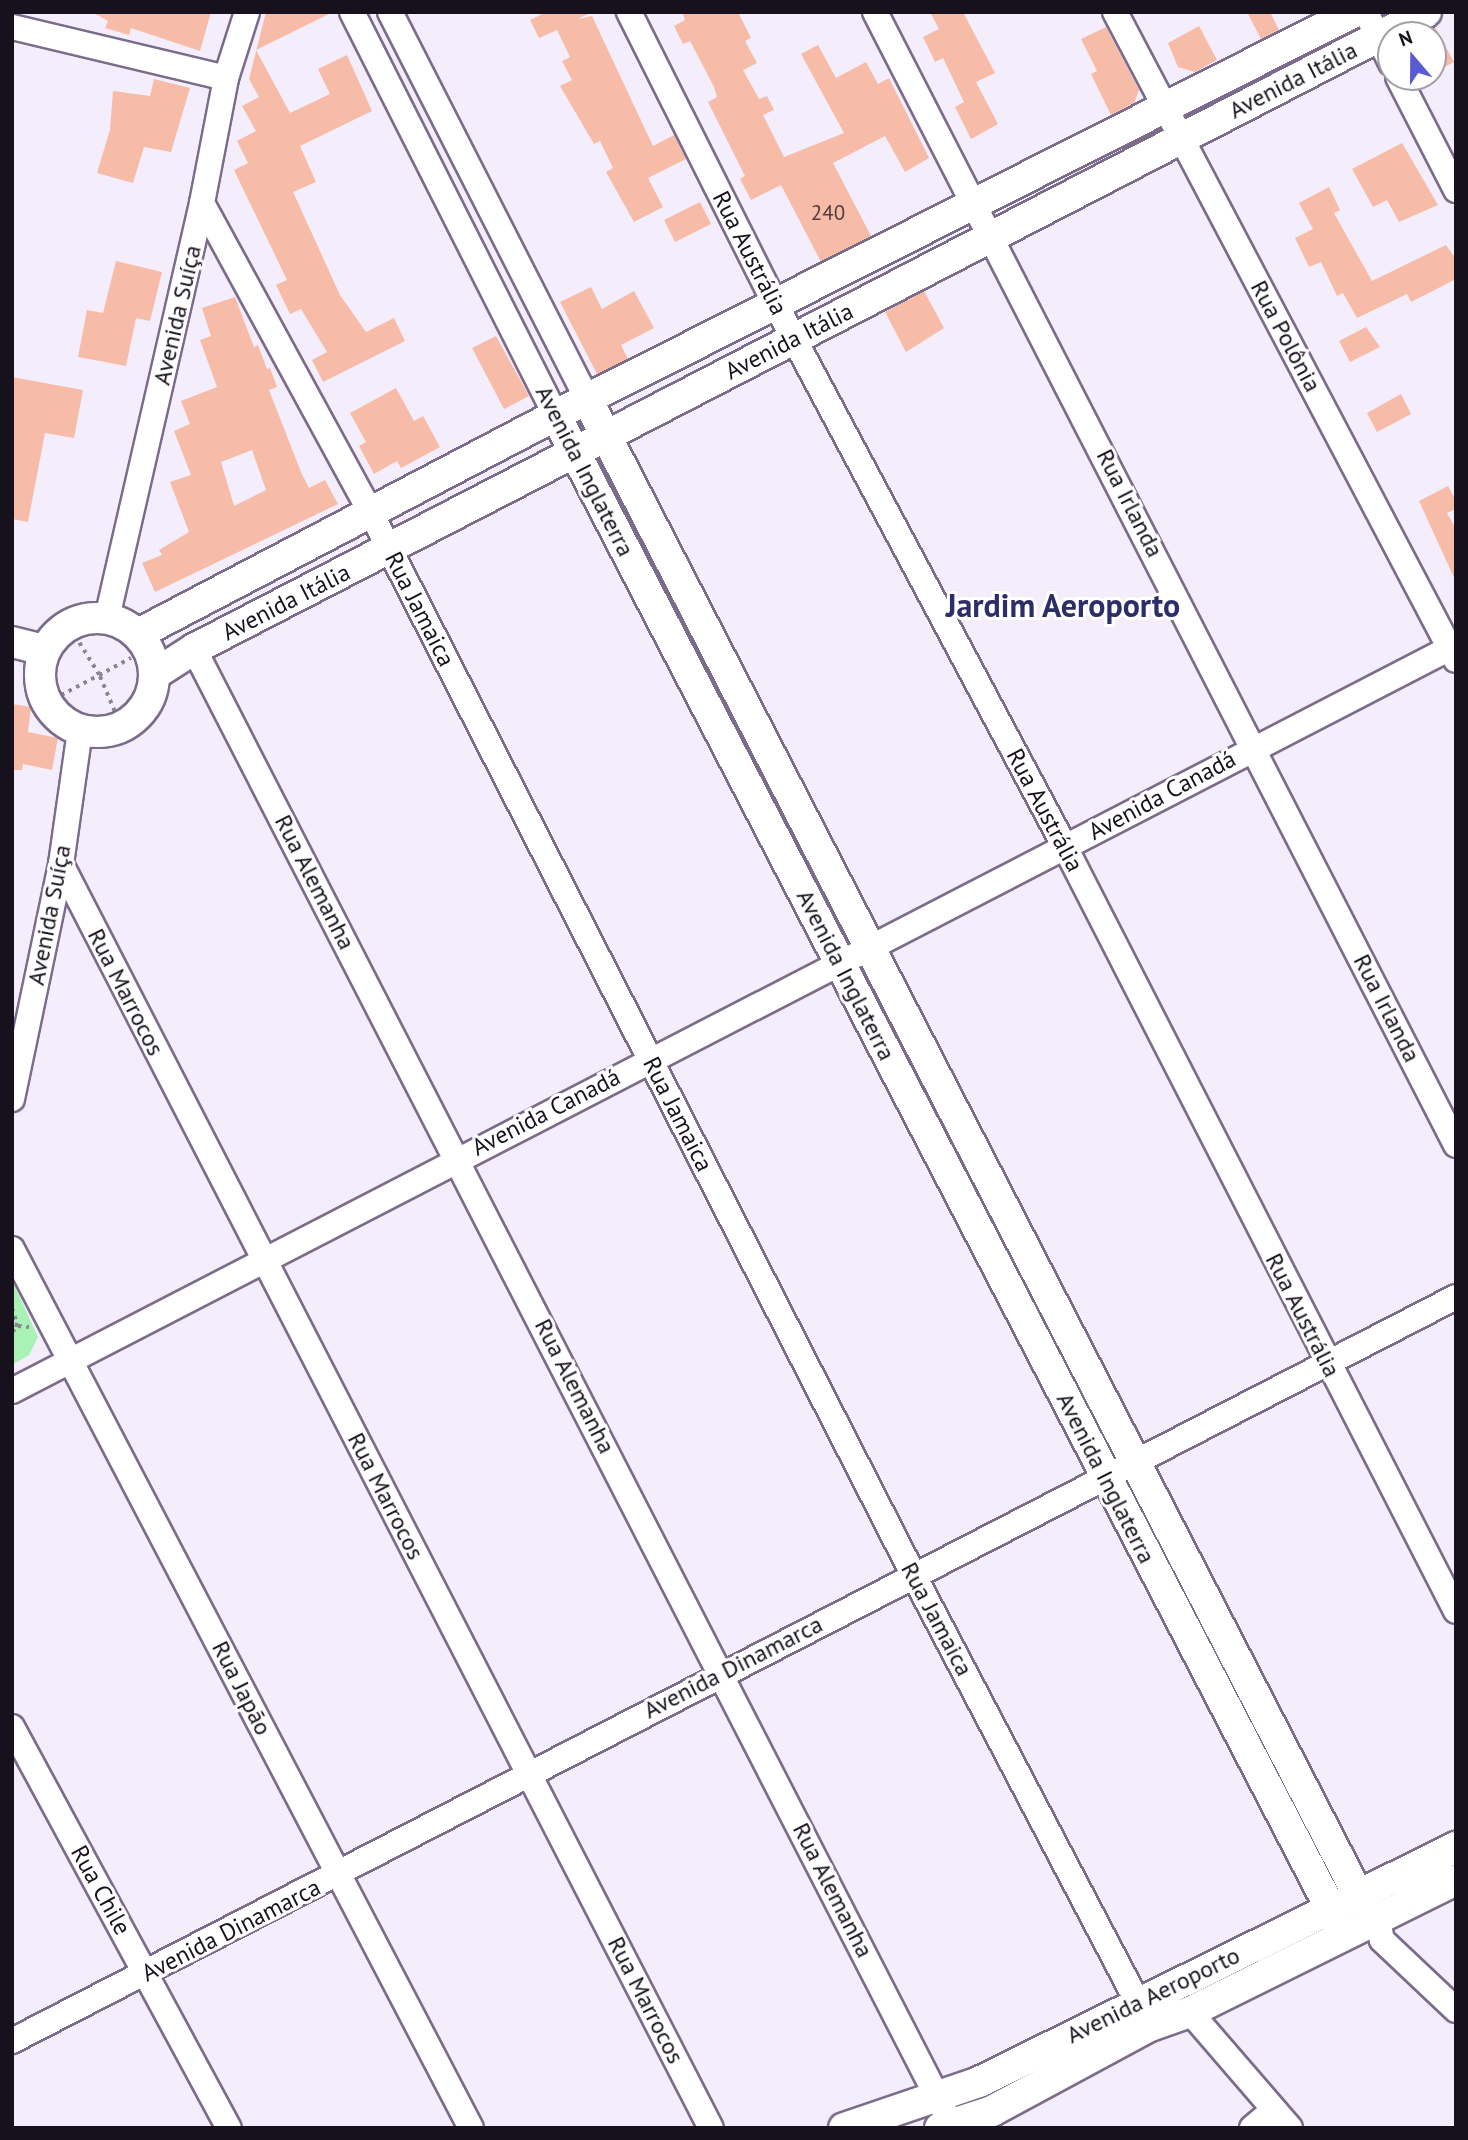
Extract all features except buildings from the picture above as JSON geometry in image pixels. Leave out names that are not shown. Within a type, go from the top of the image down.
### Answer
[{"type":"street","name":"Avenida Suíça","points":[[107,618],[202,203],[226,78],[247,12]]},
{"type":"street","name":"Avenida Inglaterra","points":[[352,12],[574,453],[1344,1934]]},
{"type":"street","name":"Avenida Inglaterra","points":[[390,12],[587,399],[609,434],[873,946],[1358,1895],[1380,1930]]},
{"type":"street","name":"Rua Austrália","points":[[629,12],[776,305],[1065,846],[1326,1362],[1456,1611]]},
{"type":"street","name":"Rua Irlanda","points":[[875,12],[994,236],[1456,1145]]},
{"type":"street","name":"Rua Polônia","points":[[1115,12],[1454,651]]},
{"type":"street","name":"Avenida Itália","points":[[147,652],[370,511],[1354,12]]},
{"type":"street","name":"Avenida Itália","points":[[1409,21],[1426,12]]},
{"type":"street","points":[[12,27],[226,78]]},
{"type":"street","name":"Avenida Itália","points":[[147,652],[194,649],[1377,38]]},
{"type":"street","points":[[1405,91],[1456,190]]},
{"type":"street","name":"Rua Jamaica","points":[[202,203],[390,548],[913,1574],[1144,2014]]},
{"type":"street","points":[[107,618],[147,652],[145,706],[121,727],[100,732],[80,730],[60,720],[32,687],[45,650],[68,625],[107,618]]},
{"type":"street","points":[[12,642],[45,650]]},
{"type":"street","name":"Rua Alemanha","points":[[194,649],[722,1672],[937,2097],[946,2126]]},
{"type":"street","name":"Avenida Canadá","points":[[12,1391],[265,1261],[457,1158],[840,964],[1254,746],[1454,651]]},
{"type":"street","name":"Avenida Suíça","points":[[12,1099],[61,864],[80,730]]},
{"type":"street","name":"Rua Marrocos","points":[[61,864],[711,2128]]},
{"type":"street","name":"Rua Japão","points":[[12,1249],[73,1361],[471,2128]]},
{"type":"street","name":"Avenida Dinamarca","points":[[12,2041],[338,1874],[722,1672],[1456,1297]]},
{"type":"street","name":"Rua Chile","points":[[12,1727],[229,2128]]},
{"type":"street","name":"Avenida Aeroporto","points":[[946,2126],[992,2111],[1144,2014],[1329,1909],[1456,1847]]},
{"type":"street","name":"Avenida Aeroporto","points":[[844,2128],[979,2082],[1144,2014],[1190,2012],[1344,1934],[1380,1930],[1456,1880]]},
{"type":"street","points":[[1380,1930],[1456,2010]]},
{"type":"street","points":[[1190,2012],[1281,2119],[1252,2128]]},
{"type":"path","points":[[68,625],[99,675],[121,727]]},
{"type":"path","points":[[32,687],[99,675],[147,652]]},
{"type":"path","points":[[12,1308],[18,1326],[12,1324]]},
{"type":"green space","points":[[12,1280],[38,1337],[29,1355],[12,1365]]},
{"type":"district","name":"Jardim Aeroporto","points":[[1063,605]]}]
